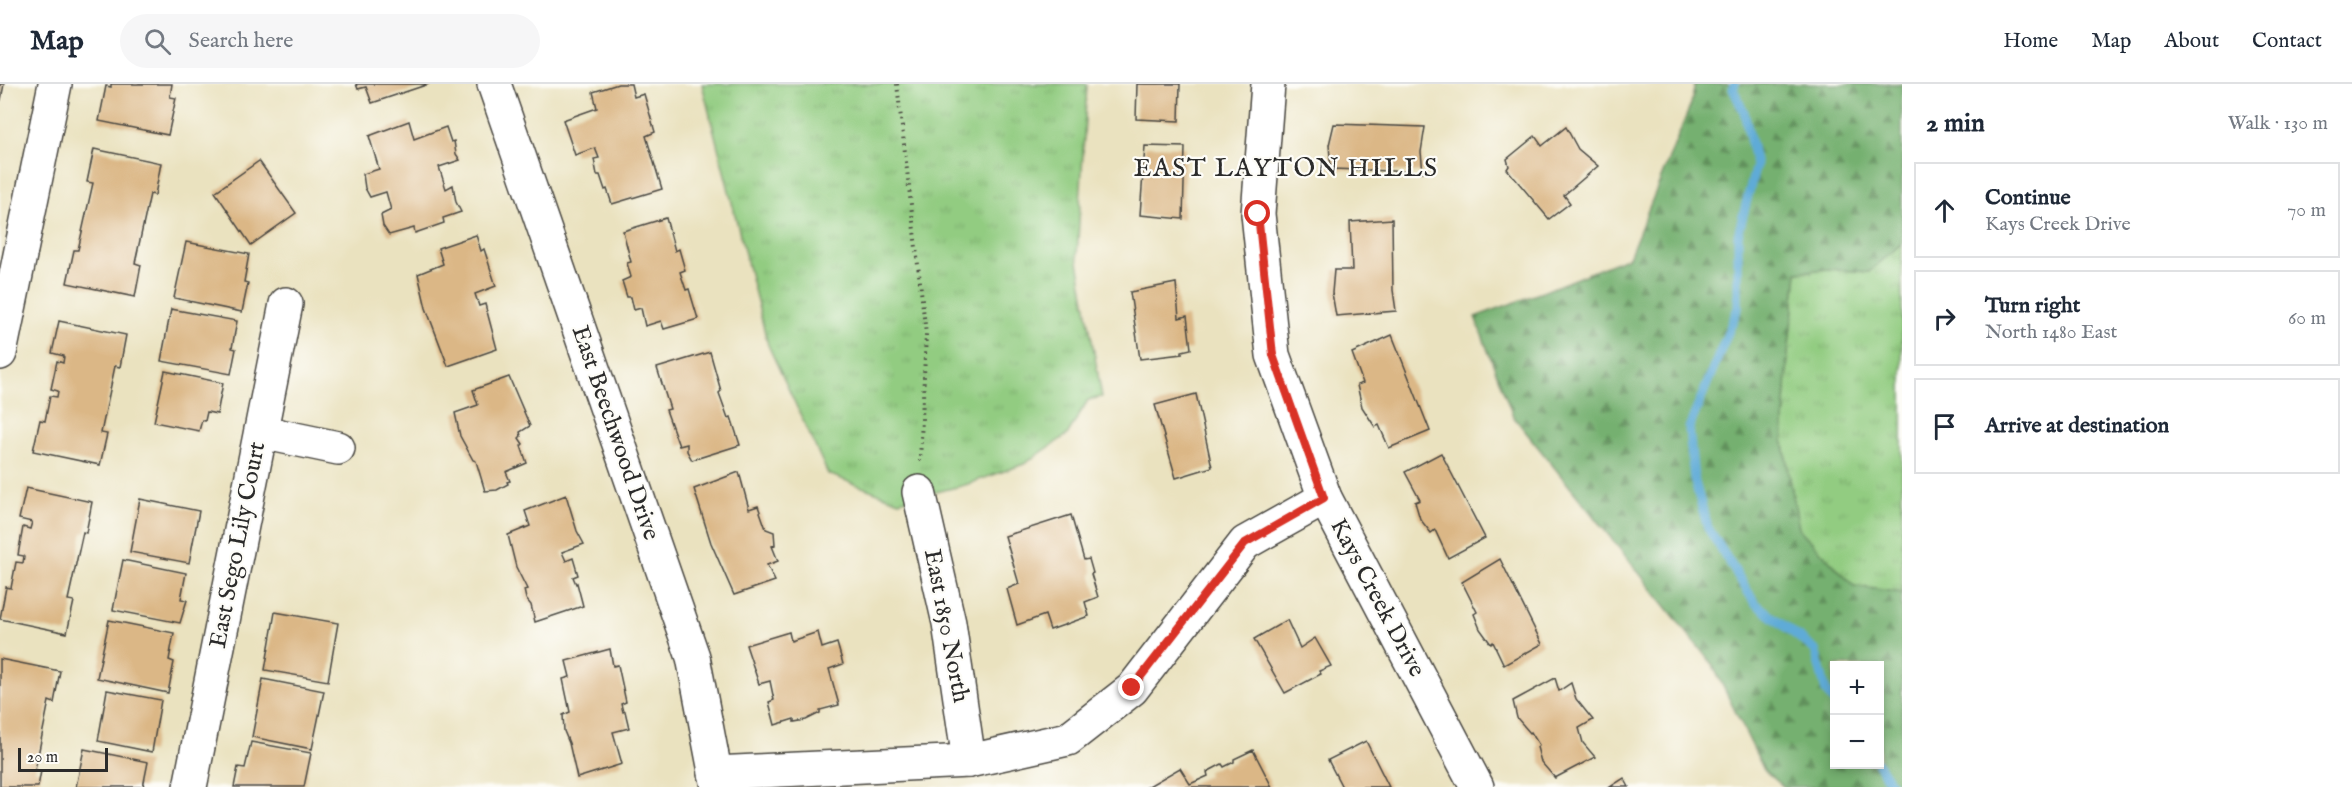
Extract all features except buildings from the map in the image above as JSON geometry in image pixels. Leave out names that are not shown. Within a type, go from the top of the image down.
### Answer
[{"type":"street","points":[[0,353],[7,280],[55,84]]},
{"type":"street","name":"East Beechwood Drive","points":[[494,84],[693,657],[717,780]]},
{"type":"street","name":"Kays Creek Drive","points":[[1268,84],[1258,214],[1273,355],[1324,498],[1478,787]]},
{"type":"street","name":"East Sego Lily Court","points":[[189,787],[286,304]]},
{"type":"street","points":[[261,432],[338,448]]},
{"type":"street","name":"East 1850 North","points":[[919,492],[949,623],[969,761]]},
{"type":"street","points":[[717,780],[969,761],[1068,739],[1132,688],[1245,543],[1324,498]]},
{"type":"path","points":[[897,84],[926,334],[919,492]]},
{"type":"green space","points":[[702,84],[1087,84],[1077,256],[1102,397],[1088,400],[1067,435],[1024,464],[965,485],[899,501],[828,474],[768,345]]},
{"type":"green space","points":[[1695,84],[1902,84],[1902,243],[1869,272],[1828,269],[1797,272],[1788,354],[1783,440],[1799,529],[1854,586],[1902,593],[1902,787],[1784,787],[1764,770],[1712,664],[1513,416],[1475,317],[1629,257],[1691,104]]},
{"type":"green space","points":[[1902,243],[1902,593],[1854,586],[1799,529],[1783,440],[1788,354],[1797,272],[1828,269],[1869,272]]},
{"type":"waterway","points":[[1735,84],[1733,89],[1744,112],[1756,165],[1738,235],[1738,308],[1689,428],[1694,479],[1708,528],[1755,603],[1815,650],[1826,691],[1830,697]]},
{"type":"waterway","points":[[1881,769],[1893,787]]},
{"type":"district","name":"EAST LAYTON HILLS","points":[[1286,168]]},
{"type":"route","points":[[1132,688],[1245,543],[1324,498],[1273,355],[1258,214]]}]
